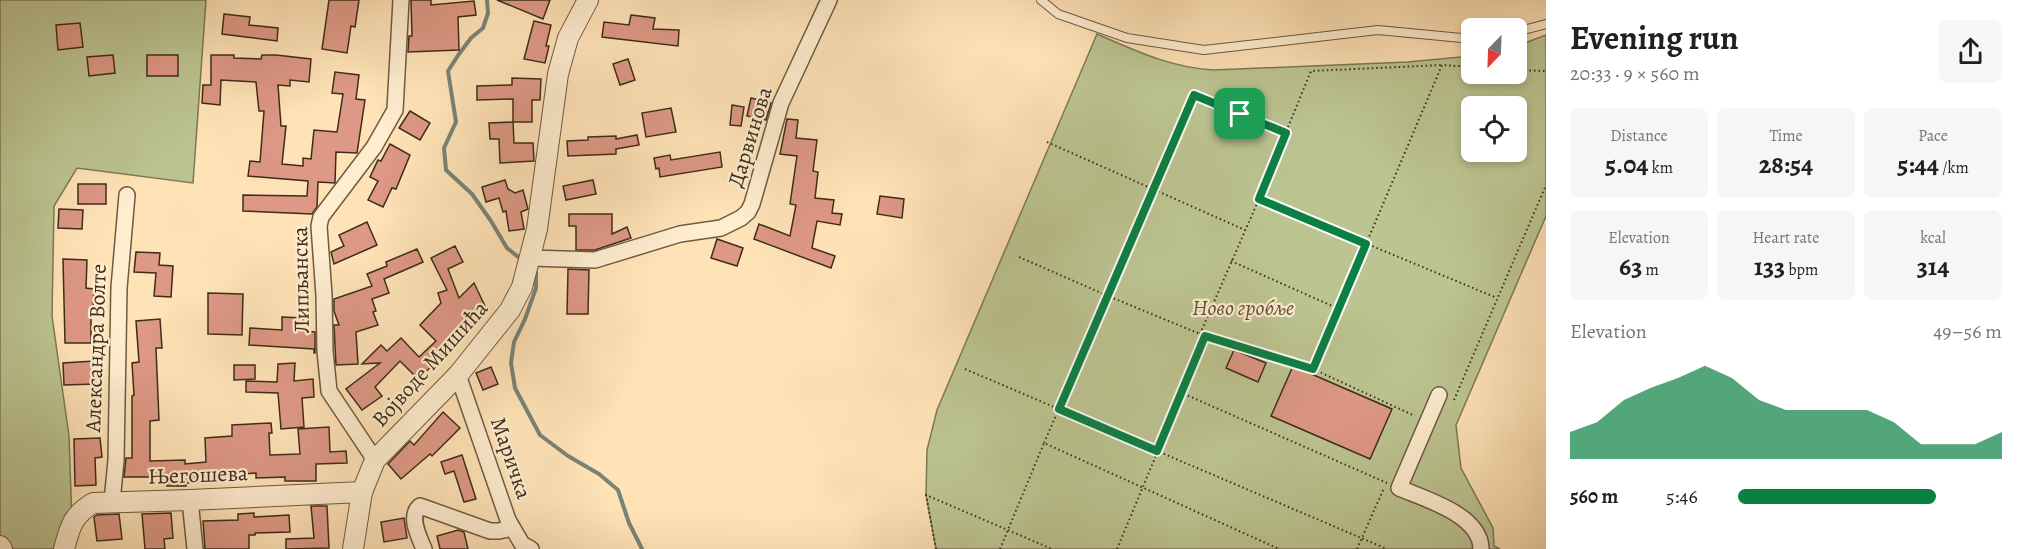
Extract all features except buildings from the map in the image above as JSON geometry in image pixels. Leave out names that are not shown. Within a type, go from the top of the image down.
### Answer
[{"type":"street","name":"Липљанска","points":[[375,460],[329,391],[324,351],[324,295],[319,226],[321,217],[374,147],[395,110],[401,0]]},
{"type":"street","name":"Војводе Мишића","points":[[352,549],[362,492],[375,460],[458,375],[510,310],[522,287],[532,253],[558,74],[568,38],[588,0]]},
{"type":"street","name":"Дарвинова","points":[[532,253],[595,260],[680,234],[722,228],[741,218],[752,204],[781,103],[829,0]]},
{"type":"street","name":"Александра Волте","points":[[112,502],[117,428],[119,288],[127,195]]},
{"type":"street","name":"Маричка","points":[[458,375],[508,520],[525,547]]},
{"type":"street","points":[[1440,395],[1428,422],[1393,485],[1454,512],[1473,526],[1481,543],[1481,549]]},
{"type":"street","name":"Његошева","points":[[64,549],[72,523],[81,510],[93,503],[362,492]]},
{"type":"street","points":[[190,500],[195,549]]},
{"type":"street","points":[[424,549],[414,515],[420,506],[490,531],[512,528]]},
{"type":"lane","points":[[1041,0],[1058,14],[1127,38],[1204,50],[1378,30],[1461,38]]},
{"type":"lane","points":[[1527,29],[1546,24]]},
{"type":"path","points":[[1200,334],[1259,199],[1311,71],[1442,65],[1461,66]]},
{"type":"path","points":[[1313,369],[1442,65]]},
{"type":"path","points":[[1527,70],[1546,71]]},
{"type":"path","points":[[1000,549],[1194,95],[1286,133]]},
{"type":"path","points":[[1047,142],[1245,230]]},
{"type":"path","points":[[1450,407],[1546,184]]},
{"type":"path","points":[[1259,199],[1497,297]]},
{"type":"path","points":[[1019,257],[1205,336],[1313,369],[1428,422]]},
{"type":"path","points":[[1231,261],[1339,309]]},
{"type":"path","points":[[1117,549],[1205,336]]},
{"type":"path","points":[[965,369],[1387,549]]},
{"type":"path","points":[[1182,393],[1393,485],[1358,549]]},
{"type":"path","points":[[1044,443],[1278,549]]},
{"type":"path","points":[[936,549],[926,495],[1052,549]]},
{"type":"green space","points":[[0,0],[206,0],[193,183],[77,168],[54,206],[52,316],[69,436],[72,523],[64,549],[0,549]]},
{"type":"green space","name":"Ново гробље","points":[[1097,34],[1167,62],[1213,70],[1408,62],[1461,57],[1461,84],[1527,84],[1527,42],[1546,35],[1546,216],[1456,425],[1461,468],[1493,528],[1494,546],[1500,549],[936,549],[926,495],[927,450],[937,410]]},
{"type":"waterway","points":[[487,0],[488,13],[483,28],[471,38],[448,71],[456,122],[444,148],[446,170],[472,194],[507,248],[522,260]]},
{"type":"waterway","points":[[532,269],[536,272],[536,288],[514,342],[511,363],[515,388],[540,435],[568,456],[599,474],[618,490],[629,523],[642,549]]},
{"type":"route","points":[[1194,95],[1240,114],[1286,133],[1259,199],[1366,244],[1313,369],[1205,336],[1157,451],[1059,409],[1194,95]]}]
